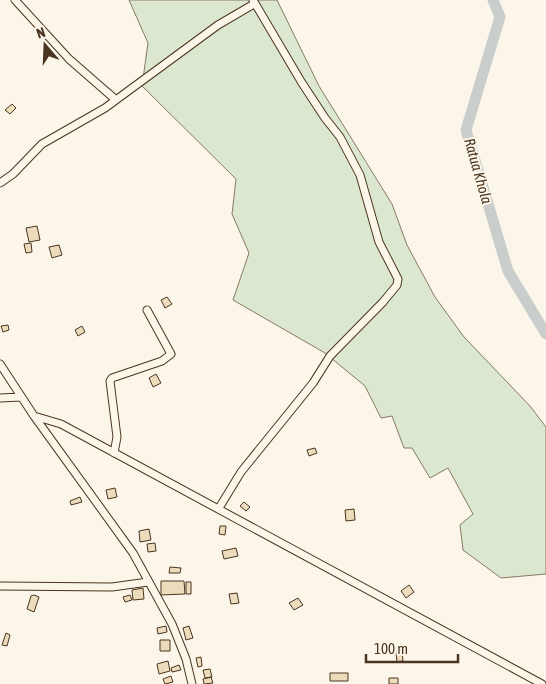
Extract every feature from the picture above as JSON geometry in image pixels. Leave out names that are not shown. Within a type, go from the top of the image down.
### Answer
[{"type":"street","points":[[15,0],[69,60],[116,100]]},
{"type":"street","points":[[0,183],[13,174],[42,144],[91,117],[136,87],[218,25],[253,2],[311,97],[340,137],[360,175],[379,242],[398,279],[397,285],[383,302],[330,356],[313,383],[241,472],[219,508]]},
{"type":"street","points":[[114,453],[117,437],[110,381],[112,378],[162,361],[171,354],[147,310]]},
{"type":"street","points":[[0,364],[21,398],[133,553],[172,624],[186,659],[192,684]]},
{"type":"street","points":[[0,398],[21,398]]},
{"type":"street","points":[[34,416],[61,424],[542,684]]},
{"type":"street","points":[[0,586],[112,587],[148,582]]},
{"type":"green space","points":[[129,0],[277,0],[319,86],[392,204],[407,245],[435,297],[464,337],[530,406],[546,427],[546,574],[501,578],[463,550],[460,525],[473,514],[448,468],[430,478],[412,448],[404,448],[392,416],[381,418],[365,386],[325,353],[233,300],[249,253],[232,214],[236,179],[142,86],[148,43]]},
{"type":"building","points":[[12,104],[16,108],[10,114],[5,110]]},
{"type":"building","points":[[37,226],[40,240],[29,242],[26,228]]},
{"type":"building","points":[[31,243],[32,252],[26,253],[24,244]]},
{"type":"building","points":[[59,245],[62,255],[52,258],[49,247]]},
{"type":"building","points":[[167,297],[172,304],[165,308],[161,300]]},
{"type":"building","points":[[8,325],[9,330],[3,332],[1,326]]},
{"type":"building","points":[[82,326],[85,332],[78,336],[75,330]]},
{"type":"building","points":[[156,374],[161,383],[153,387],[149,378]]},
{"type":"building","points":[[315,448],[317,453],[309,456],[307,450]]},
{"type":"building","points":[[115,488],[117,497],[108,499],[106,490]]},
{"type":"building","points":[[80,497],[82,502],[71,505],[70,501]]},
{"type":"building","points":[[244,502],[250,507],[246,511],[240,506]]},
{"type":"building","points":[[354,509],[355,520],[346,521],[345,510]]},
{"type":"building","points":[[220,526],[226,526],[225,535],[219,534]]},
{"type":"building","points":[[149,529],[151,540],[140,542],[139,531]]},
{"type":"building","points":[[155,543],[156,551],[148,552],[147,544]]},
{"type":"building","points":[[236,548],[238,556],[224,559],[222,551]]},
{"type":"building","points":[[170,567],[181,568],[180,573],[169,573]]},
{"type":"building","points":[[161,581],[184,581],[185,594],[161,595]]},
{"type":"building","points":[[186,582],[191,582],[191,594],[186,594]]},
{"type":"building","points":[[409,585],[414,592],[406,598],[401,591]]},
{"type":"building","points":[[143,588],[144,599],[133,600],[132,590]]},
{"type":"building","points":[[237,593],[239,603],[231,604],[229,594]]},
{"type":"building","points":[[130,595],[132,600],[125,602],[123,597]]},
{"type":"building","points":[[31,596],[39,597],[34,612],[27,609]]},
{"type":"building","points":[[298,598],[303,605],[294,610],[289,603]]},
{"type":"building","points":[[166,626],[167,632],[158,634],[157,628]]},
{"type":"building","points":[[189,626],[193,638],[186,640],[183,628]]},
{"type":"building","points":[[6,633],[10,635],[7,646],[2,645]]},
{"type":"building","points":[[160,640],[170,640],[170,651],[160,651]]},
{"type":"building","points":[[402,651],[403,661],[397,662],[396,652]]},
{"type":"building","points":[[201,657],[202,666],[198,667],[196,658]]},
{"type":"building","points":[[168,661],[170,671],[159,674],[157,664]]},
{"type":"building","points":[[179,665],[181,670],[172,672],[171,668]]},
{"type":"building","points":[[210,669],[212,677],[205,678],[203,670]]},
{"type":"building","points":[[330,673],[348,673],[348,681],[330,681]]},
{"type":"building","points":[[171,676],[173,682],[165,684],[163,679]]},
{"type":"building","points":[[211,677],[213,683],[204,684],[203,679]]},
{"type":"building","points":[[389,678],[398,678],[398,684],[389,684]]},
{"type":"waterway","name":"Ratua Khola","points":[[493,0],[500,17],[466,130],[508,271],[546,334]]}]
